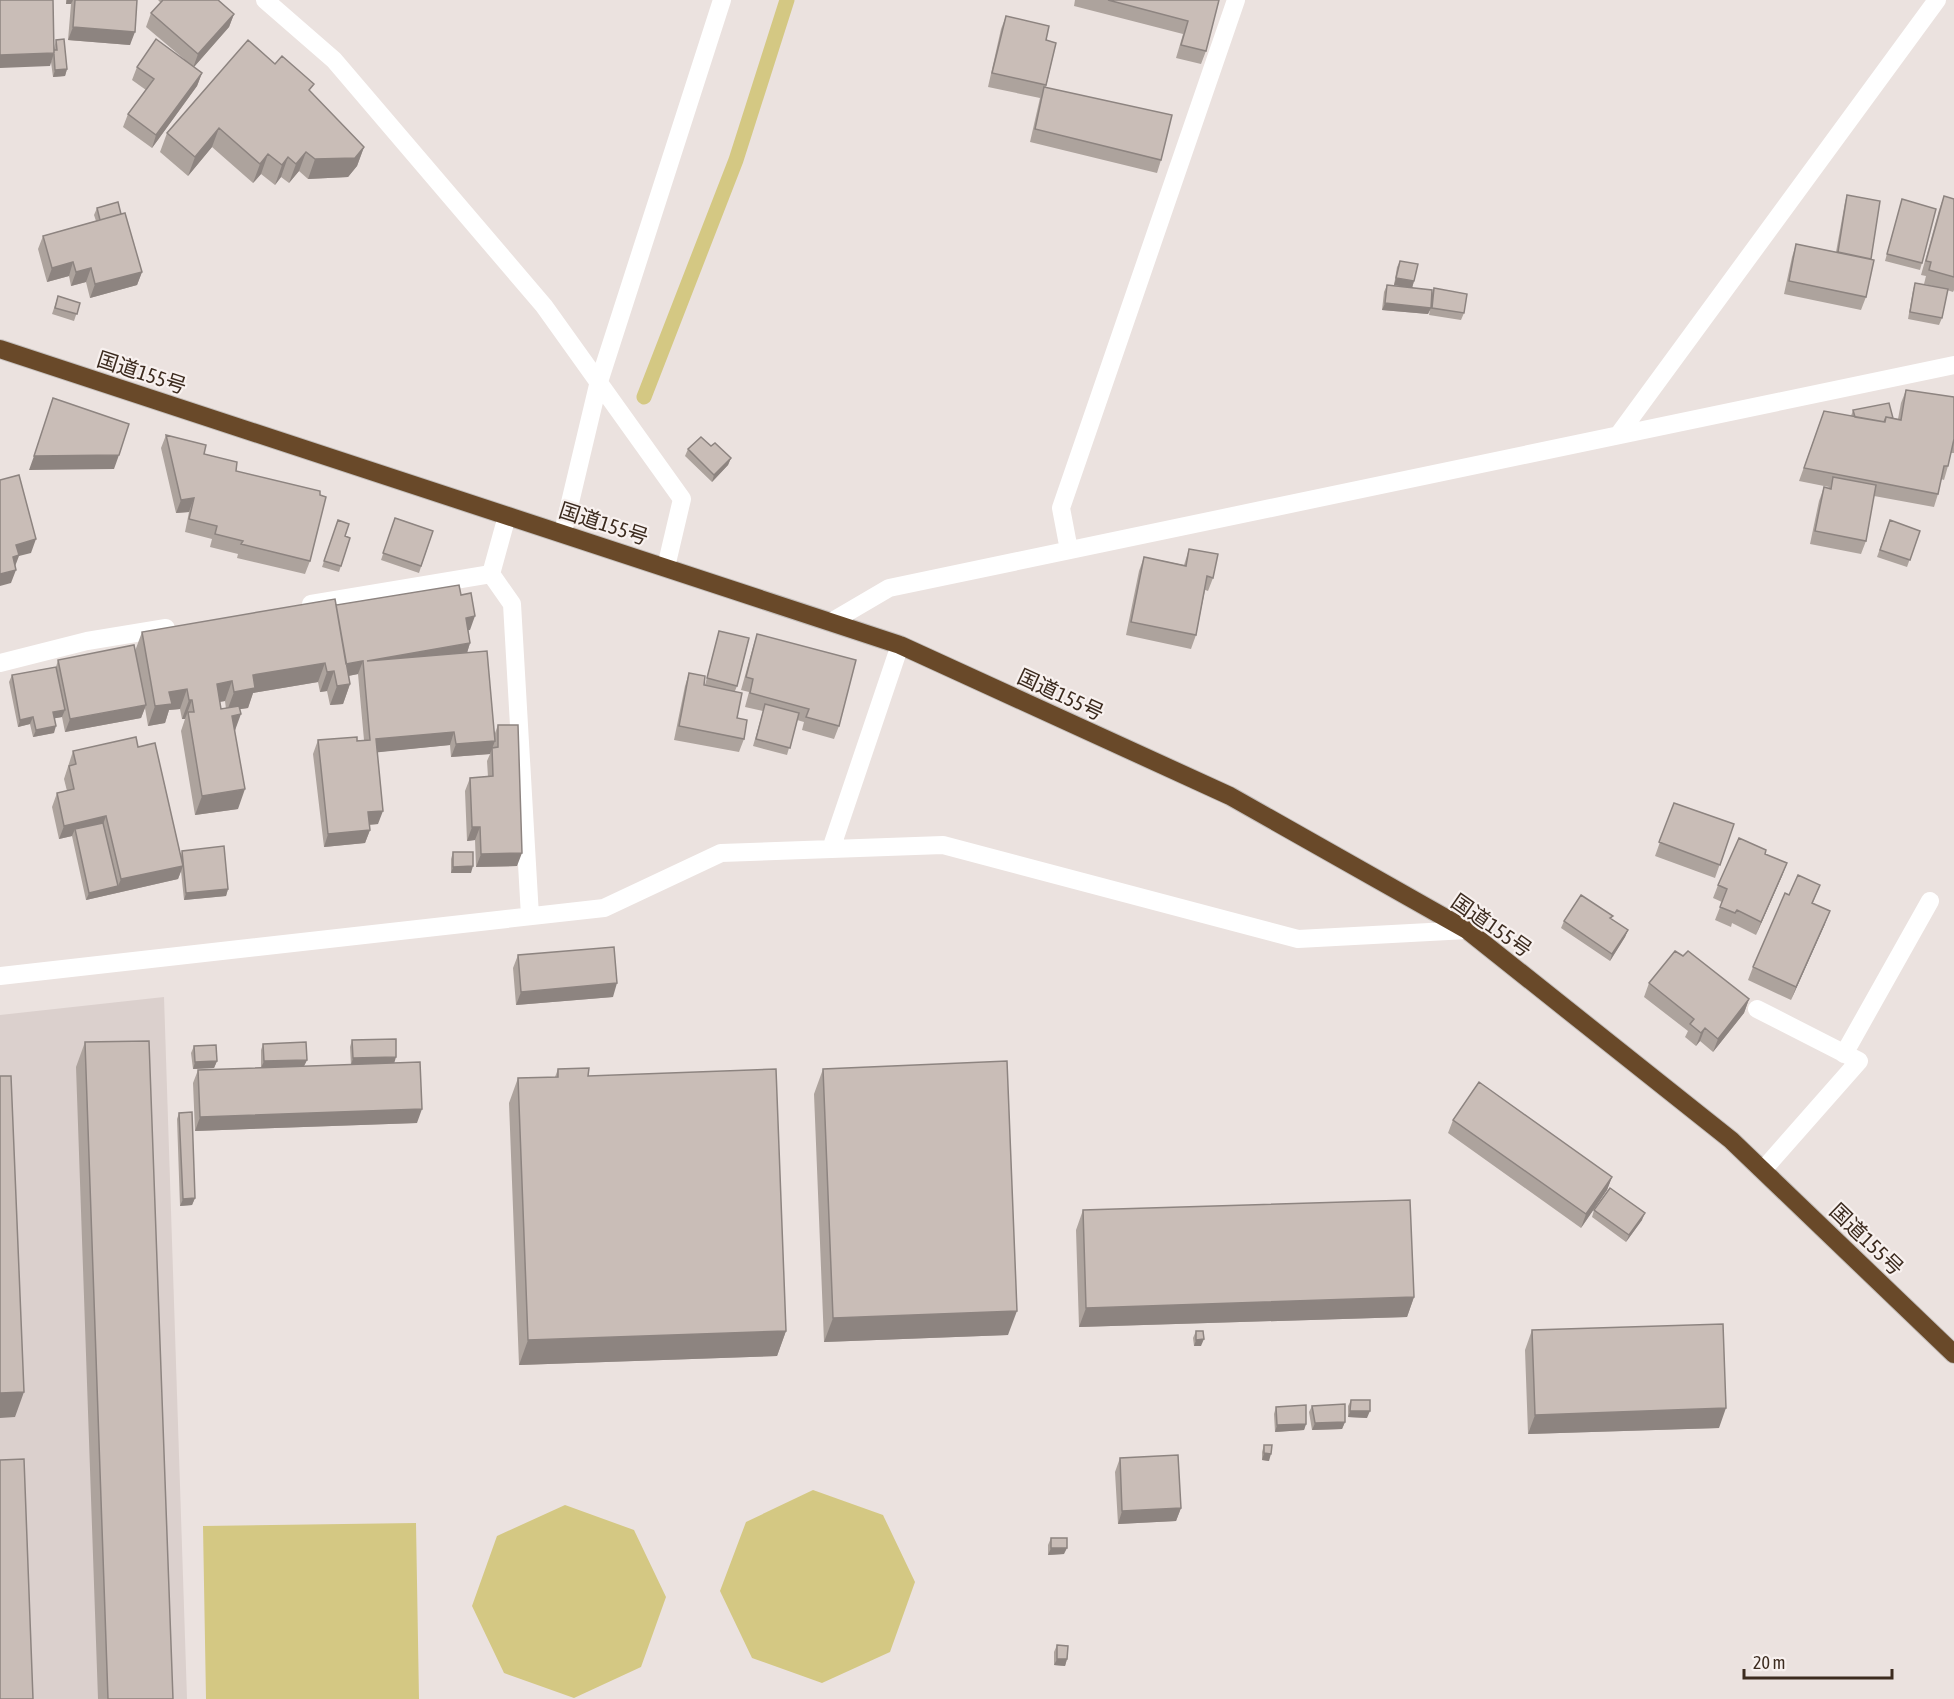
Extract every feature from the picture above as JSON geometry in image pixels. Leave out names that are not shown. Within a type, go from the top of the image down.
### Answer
[{"type":"highway","name":"国道155号","points":[[0,349],[507,516],[563,532],[900,645],[1230,796],[1467,930],[1731,1140],[1954,1354]]},
{"type":"street","points":[[265,0],[334,60],[544,306],[682,499],[666,567]]},
{"type":"street","points":[[563,532],[598,384],[722,0]]},
{"type":"street","points":[[1069,550],[1061,508],[1236,0]]},
{"type":"street","points":[[1619,434],[1937,0]]},
{"type":"street","points":[[831,622],[889,588],[1954,365]]},
{"type":"street","points":[[491,574],[507,516]]},
{"type":"street","points":[[288,608],[491,574]]},
{"type":"street","points":[[491,574],[512,604],[530,916]]},
{"type":"street","points":[[0,663],[87,641],[182,626]]},
{"type":"street","points":[[831,849],[900,645]]},
{"type":"street","points":[[0,975],[604,908],[721,853],[943,844],[1298,939],[1467,930]]},
{"type":"street","points":[[1844,1054],[1930,901]]},
{"type":"street","points":[[1757,1010],[1859,1061],[1763,1170]]},
{"type":"shaded area","points":[[164,997],[187,1699],[0,1699],[0,1015]]},
{"type":"shaded area","points":[[813,1490],[883,1515],[915,1582],[890,1652],[822,1683],[752,1658],[720,1591],[746,1522]]},
{"type":"shaded area","points":[[565,1505],[634,1530],[666,1597],[641,1667],[574,1698],[504,1673],[472,1606],[497,1536]]},
{"type":"shaded area","points":[[416,1523],[419,1699],[206,1699],[203,1526]]},
{"type":"building","points":[[0,0],[53,0],[54,53],[0,55]]},
{"type":"building","points":[[75,0],[137,0],[135,32],[73,27]]},
{"type":"building","points":[[163,0],[218,0],[234,14],[198,54],[151,13]]},
{"type":"building","points":[[1108,0],[1219,0],[1206,51],[1181,45],[1188,21]]},
{"type":"building","points":[[1006,16],[1049,26],[1046,40],[1056,43],[1046,85],[992,73]]},
{"type":"building","points":[[64,39],[67,69],[55,70],[56,40]]},
{"type":"building","points":[[156,39],[202,73],[156,135],[128,114],[154,79],[137,67]]},
{"type":"building","points":[[248,40],[275,64],[282,56],[314,84],[309,90],[364,147],[355,158],[315,159],[306,152],[296,164],[288,157],[282,165],[268,154],[260,164],[219,128],[195,157],[167,133]]},
{"type":"building","points":[[1044,87],[1172,115],[1161,160],[1035,129]]},
{"type":"building","points":[[1847,195],[1880,201],[1871,259],[1838,252]]},
{"type":"building","points":[[1944,196],[1954,199],[1954,277],[1929,270],[1931,262],[1926,261]]},
{"type":"building","points":[[1902,199],[1936,209],[1922,263],[1887,254]]},
{"type":"building","points":[[118,202],[121,214],[100,220],[97,208]]},
{"type":"building","points":[[125,213],[142,272],[95,284],[91,268],[76,272],[73,262],[52,268],[43,236]]},
{"type":"building","points":[[1796,244],[1874,260],[1866,297],[1789,281]]},
{"type":"building","points":[[1400,261],[1418,264],[1414,281],[1396,278]]},
{"type":"building","points":[[1915,283],[1948,289],[1942,318],[1910,312]]},
{"type":"building","points":[[1387,285],[1432,290],[1431,308],[1385,303]]},
{"type":"building","points":[[1434,288],[1467,294],[1464,313],[1432,308]]},
{"type":"building","points":[[58,296],[80,303],[77,314],[55,308]]},
{"type":"building","points":[[1906,390],[1954,397],[1954,439],[1948,466],[1944,466],[1938,494],[1804,468],[1824,411],[1885,422],[1886,417],[1901,420]]},
{"type":"building","points":[[53,398],[129,424],[119,455],[34,456]]},
{"type":"building","points":[[1889,403],[1893,418],[1886,417],[1884,422],[1855,417],[1853,410]]},
{"type":"building","points":[[166,435],[206,445],[204,454],[237,462],[236,471],[320,491],[320,495],[326,497],[310,561],[241,544],[243,541],[215,534],[217,526],[189,519],[194,498],[181,500]]},
{"type":"building","points":[[701,437],[711,446],[715,443],[731,458],[714,475],[688,449]]},
{"type":"building","points":[[19,475],[36,539],[16,545],[19,555],[13,557],[16,570],[0,574],[0,480]]},
{"type":"building","points":[[1833,477],[1876,485],[1866,541],[1815,531],[1824,487],[1831,489]]},
{"type":"building","points":[[395,518],[433,531],[421,566],[383,553]]},
{"type":"building","points":[[338,520],[349,524],[345,536],[350,538],[341,566],[324,561]]},
{"type":"building","points":[[1890,520],[1920,531],[1910,560],[1880,550]]},
{"type":"building","points":[[1189,549],[1218,554],[1213,578],[1207,576],[1196,635],[1131,622],[1144,557],[1186,566]]},
{"type":"building","points":[[459,585],[461,595],[471,593],[475,616],[466,618],[470,643],[367,661],[487,651],[495,741],[456,744],[454,732],[376,739],[383,811],[368,812],[370,830],[328,834],[318,740],[357,737],[357,741],[370,740],[363,661],[346,664],[336,605]]},
{"type":"building","points":[[335,599],[350,684],[337,686],[334,671],[327,672],[325,663],[253,675],[255,688],[234,692],[232,681],[217,684],[221,709],[239,706],[241,714],[232,716],[245,789],[202,796],[188,712],[194,712],[192,700],[189,700],[187,689],[169,692],[172,704],[155,706],[142,632]]},
{"type":"building","points":[[719,631],[749,638],[737,686],[707,678]]},
{"type":"building","points":[[757,634],[856,660],[839,726],[806,717],[809,709],[750,693],[753,679],[746,677]]},
{"type":"building","points":[[134,645],[146,705],[70,719],[58,660]]},
{"type":"building","points":[[56,667],[65,710],[53,712],[56,726],[36,730],[33,717],[20,720],[12,675]]},
{"type":"building","points":[[689,673],[705,676],[704,685],[742,693],[737,718],[747,720],[744,739],[679,726]]},
{"type":"building","points":[[765,704],[799,713],[790,748],[756,739]]},
{"type":"building","points":[[498,725],[518,725],[522,853],[481,854],[480,827],[472,827],[470,778],[493,776],[492,748],[498,747]]},
{"type":"building","points":[[136,737],[138,747],[155,743],[183,866],[121,879],[106,816],[64,826],[57,793],[74,789],[69,766],[76,764],[73,751]]},
{"type":"building","points":[[1674,803],[1734,824],[1720,865],[1659,842]]},
{"type":"building","points":[[103,823],[118,886],[89,893],[75,829]]},
{"type":"building","points":[[1739,838],[1766,850],[1765,854],[1787,863],[1761,922],[1737,910],[1735,913],[1720,907],[1727,889],[1718,885]]},
{"type":"building","points":[[224,846],[228,889],[186,893],[182,851]]},
{"type":"building","points":[[453,852],[473,852],[473,866],[453,867]]},
{"type":"building","points":[[1798,875],[1820,885],[1812,903],[1830,911],[1796,987],[1753,967],[1785,893],[1789,895]]},
{"type":"building","points":[[1581,895],[1613,916],[1610,918],[1628,930],[1612,954],[1564,921]]},
{"type":"building","points":[[614,947],[617,983],[521,992],[518,955]]},
{"type":"building","points":[[1675,951],[1683,956],[1688,951],[1749,999],[1718,1039],[1705,1028],[1701,1033],[1690,1024],[1694,1019],[1649,983]]},
{"type":"building","points":[[396,1039],[396,1057],[353,1058],[352,1040]]},
{"type":"building","points":[[149,1041],[173,1699],[108,1699],[85,1042]]},
{"type":"building","points":[[306,1042],[307,1060],[264,1061],[263,1044]]},
{"type":"building","points":[[216,1045],[217,1061],[195,1062],[194,1046]]},
{"type":"building","points":[[1007,1061],[1017,1311],[833,1318],[823,1069]]},
{"type":"building","points":[[420,1062],[422,1109],[200,1117],[198,1070]]},
{"type":"building","points":[[589,1068],[588,1076],[776,1069],[786,1331],[528,1340],[518,1078],[558,1077],[558,1069]]},
{"type":"building","points":[[0,1076],[11,1076],[24,1392],[0,1393]]},
{"type":"building","points":[[1479,1082],[1612,1177],[1586,1214],[1453,1120]]},
{"type":"building","points":[[192,1112],[195,1198],[183,1199],[179,1113]]},
{"type":"building","points":[[1610,1188],[1645,1213],[1629,1235],[1594,1210]]},
{"type":"building","points":[[1410,1200],[1414,1297],[1086,1308],[1083,1210]]},
{"type":"building","points":[[1723,1324],[1726,1408],[1535,1415],[1532,1330]]},
{"type":"building","points":[[1196,1331],[1203,1331],[1204,1339],[1196,1340]]},
{"type":"building","points":[[1351,1400],[1370,1400],[1370,1411],[1350,1411]]},
{"type":"building","points":[[1345,1404],[1345,1422],[1315,1423],[1312,1406]]},
{"type":"building","points":[[1306,1405],[1306,1424],[1277,1425],[1276,1407]]},
{"type":"building","points":[[1264,1445],[1272,1445],[1271,1454],[1264,1453]]},
{"type":"building","points":[[1178,1455],[1181,1508],[1122,1511],[1120,1458]]},
{"type":"building","points":[[24,1459],[33,1699],[0,1699],[0,1460]]},
{"type":"building","points":[[1051,1538],[1067,1538],[1067,1548],[1051,1548]]},
{"type":"building","points":[[1057,1645],[1068,1646],[1067,1659],[1057,1659]]},
{"type":"waterway","points":[[644,397],[736,160],[787,0]]}]
